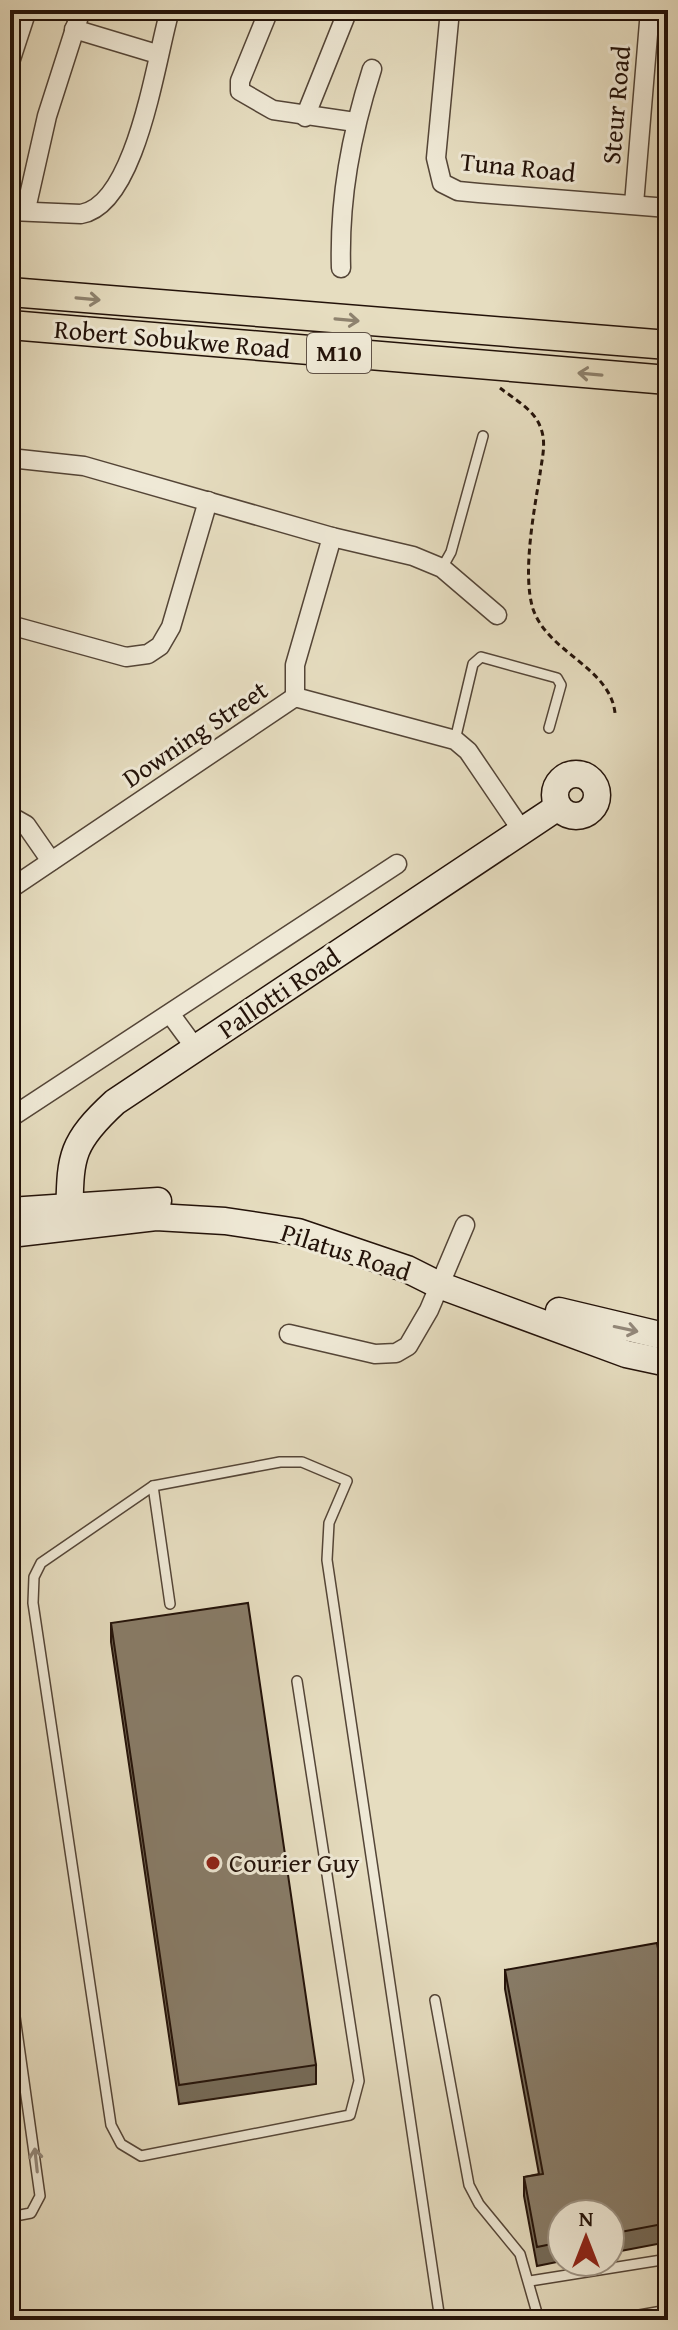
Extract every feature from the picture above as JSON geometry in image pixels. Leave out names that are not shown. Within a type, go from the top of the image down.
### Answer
[{"type":"main road","name":"Robert Sobukwe Road","points":[[10,292],[668,345]]},
{"type":"main road","name":"Robert Sobukwe Road","points":[[10,325],[668,380]]},
{"type":"street","points":[[10,62],[27,10]]},
{"type":"street","points":[[81,10],[18,210],[81,214],[93,212],[104,202],[136,149],[170,10]]},
{"type":"street","points":[[269,10],[240,81],[240,91],[273,110],[355,122]]},
{"type":"street","points":[[305,117],[348,10]]},
{"type":"street","name":"Tuna Road","points":[[450,10],[436,158],[442,183],[458,191],[668,208]]},
{"type":"street","name":"Steur Road","points":[[634,204],[650,10]]},
{"type":"street","points":[[74,29],[157,54]]},
{"type":"street","points":[[341,268],[340,212],[355,122],[372,69]]},
{"type":"street","points":[[10,458],[84,466],[332,537],[413,556],[442,568],[497,615]]},
{"type":"street","points":[[10,625],[126,657],[148,654],[160,646],[171,627],[208,501]]},
{"type":"street","points":[[295,697],[295,665],[332,537]]},
{"type":"street","name":"Downing Street","points":[[10,889],[295,697],[455,740]]},
{"type":"street","points":[[455,740],[468,751],[523,832]]},
{"type":"street","name":"Pallotti Road","points":[[70,1215],[73,1157],[92,1123],[115,1102],[558,807]]},
{"type":"street","points":[[10,816],[26,825],[51,861]]},
{"type":"street","name":"Pallotti Road","points":[[10,1118],[397,864]]},
{"type":"street","points":[[171,1015],[196,1049]]},
{"type":"street","name":"Pilatus Road","points":[[10,1211],[225,1221],[298,1232],[407,1269],[604,1324],[668,1337]]},
{"type":"street","name":"Pilatus Road","points":[[10,1234],[70,1215]]},
{"type":"street","points":[[289,1334],[375,1354],[396,1353],[416,1337],[465,1225]]},
{"type":"street","name":"Pilatus Road","points":[[442,1278],[626,1354],[668,1363]]},
{"type":"lane","points":[[442,568],[451,552],[483,436]]},
{"type":"lane","points":[[455,740],[473,664],[481,657],[557,678],[561,685],[549,728]]},
{"type":"lane","points":[[297,1681],[359,2081],[350,2115],[141,2156],[121,2144],[111,2125],[32,1591],[34,1577],[49,1556],[153,1486],[280,1462],[302,1462],[347,1481],[329,1523],[327,1560],[440,2320]]},
{"type":"lane","points":[[153,1486],[170,1604]]},
{"type":"lane","points":[[10,1981],[40,2196],[31,2213],[10,2217]]},
{"type":"lane","points":[[435,2000],[469,2185],[479,2204],[514,2245],[530,2281],[539,2320]]},
{"type":"lane","points":[[530,2281],[668,2259]]},
{"type":"lane","points":[[611,2320],[668,2310]]},
{"type":"path","points":[[493,383],[531,413],[540,425],[545,447],[531,559],[533,610],[543,627],[568,655],[609,689],[615,713]]},
{"type":"building","name":"Courier Guy","points":[[248,1603],[316,2065],[179,2085],[111,1623]]},
{"type":"building","points":[[657,1943],[668,2003],[668,2223],[626,2231],[626,2198],[546,2198],[546,2245],[537,2247],[524,2177],[543,2174],[505,1970]]},
{"type":"place","name":"Courier Guy","points":[[213,1863]]}]
